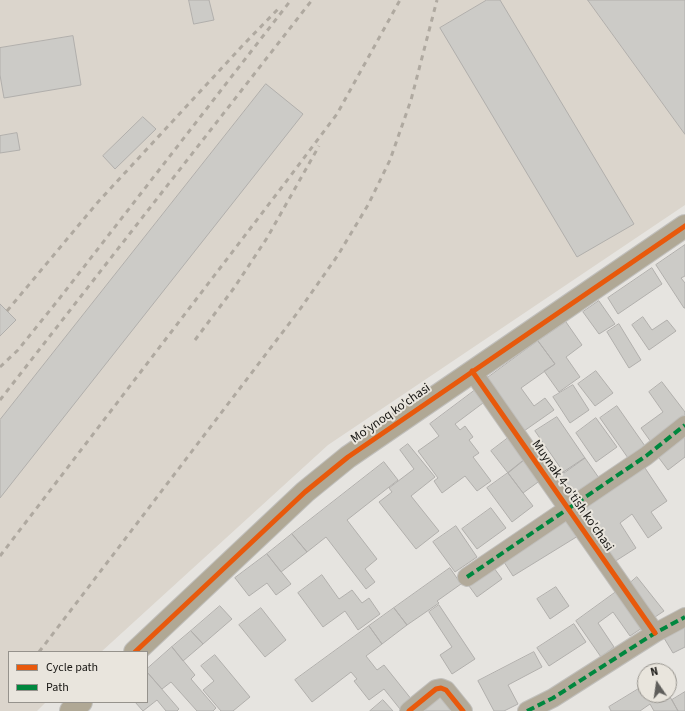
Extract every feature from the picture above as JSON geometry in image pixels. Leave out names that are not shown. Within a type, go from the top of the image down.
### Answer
[{"type":"street","name":"Moʻynoq ko'chasi","points":[[136,651],[305,492],[348,457],[685,226]]},
{"type":"street","name":"Muynak 4-o'tish ko'chasi","points":[[472,371],[655,633]]},
{"type":"street","name":"Muynak 4-o'tish ko'chasi","points":[[467,577],[646,456],[685,425]]},
{"type":"street","points":[[527,711],[553,698],[655,633],[685,617]]},
{"type":"street","points":[[409,711],[436,689],[441,688],[446,690],[463,711]]},
{"type":"street","points":[[71,711],[81,703]]},
{"type":"shaded area","points":[[0,0],[685,0],[685,205],[328,445],[102,651],[8,651],[8,703],[45,703],[37,711],[0,711]]},
{"type":"building","points":[[189,0],[209,0],[214,20],[194,24]]},
{"type":"building","points":[[487,0],[500,0],[634,224],[577,257],[440,28]]},
{"type":"building","points":[[588,0],[685,0],[685,134]]},
{"type":"building","points":[[73,36],[81,85],[4,98],[0,75],[0,48]]},
{"type":"building","points":[[266,84],[303,114],[0,498],[0,420]]},
{"type":"building","points":[[143,117],[156,129],[115,169],[103,156]]},
{"type":"building","points":[[17,133],[20,150],[0,153],[0,136]]},
{"type":"building","points":[[685,245],[685,276],[681,278],[685,283],[684,308],[656,265]]},
{"type":"building","points":[[652,268],[662,284],[618,314],[608,298]]},
{"type":"building","points":[[599,301],[615,324],[599,334],[583,312]]},
{"type":"building","points":[[0,304],[16,320],[0,336]]},
{"type":"building","points":[[643,317],[652,330],[667,320],[676,331],[649,350],[632,325]]},
{"type":"building","points":[[566,322],[582,345],[566,357],[580,377],[559,392],[544,371],[555,364],[538,341]]},
{"type":"building","points":[[619,324],[641,360],[629,368],[607,332]]},
{"type":"building","points":[[538,341],[555,364],[521,388],[534,406],[545,398],[554,410],[524,431],[486,379]]},
{"type":"building","points":[[596,371],[613,393],[595,406],[578,384]]},
{"type":"building","points":[[662,382],[685,412],[685,417],[651,442],[641,428],[663,412],[649,392]]},
{"type":"building","points":[[573,385],[589,410],[570,423],[553,397]]},
{"type":"building","points":[[478,388],[487,400],[455,424],[460,430],[465,426],[473,437],[469,440],[479,453],[473,457],[491,481],[477,491],[465,476],[442,493],[434,481],[438,478],[418,451],[439,436],[430,424]]},
{"type":"building","points":[[617,406],[645,446],[628,458],[600,418]]},
{"type":"building","points":[[557,417],[585,458],[564,473],[535,431]]},
{"type":"building","points":[[596,418],[617,447],[596,462],[576,433]]},
{"type":"building","points":[[685,432],[685,457],[668,470],[656,454]]},
{"type":"building","points":[[512,435],[529,456],[508,473],[491,451]]},
{"type":"building","points":[[408,444],[435,477],[411,496],[439,531],[416,549],[379,502],[392,492],[389,488],[414,469],[400,450]]},
{"type":"building","points":[[529,456],[545,477],[523,493],[508,473]]},
{"type":"building","points":[[585,458],[599,478],[572,497],[558,476]]},
{"type":"building","points":[[384,462],[398,480],[347,520],[377,559],[365,569],[375,582],[366,589],[326,537],[307,552],[292,534]]},
{"type":"building","points":[[641,462],[667,501],[651,512],[662,528],[648,538],[632,514],[620,523],[636,548],[614,562],[576,506]]},
{"type":"building","points":[[508,473],[533,506],[512,522],[487,488]]},
{"type":"building","points":[[491,508],[506,528],[477,549],[462,529]]},
{"type":"building","points":[[567,518],[578,536],[513,576],[502,559]]},
{"type":"building","points":[[456,526],[477,557],[455,572],[433,542]]},
{"type":"building","points":[[292,534],[307,552],[281,572],[267,554]]},
{"type":"building","points":[[267,554],[291,584],[276,595],[267,583],[249,596],[235,578]]},
{"type":"building","points":[[450,568],[461,584],[437,601],[439,603],[407,625],[394,608]]},
{"type":"building","points":[[494,568],[502,579],[477,597],[469,586]]},
{"type":"building","points":[[322,575],[339,599],[352,590],[362,603],[369,598],[380,614],[358,630],[345,611],[323,627],[298,593]]},
{"type":"building","points":[[637,577],[664,611],[655,617],[629,584]]},
{"type":"building","points":[[556,587],[569,606],[550,619],[537,599]]},
{"type":"building","points":[[616,592],[642,628],[630,636],[613,612],[598,623],[614,647],[601,657],[576,621]]},
{"type":"building","points":[[439,605],[475,659],[452,674],[440,655],[452,647],[429,612]]},
{"type":"building","points":[[220,606],[232,619],[203,644],[191,631]]},
{"type":"building","points":[[261,608],[286,640],[265,657],[239,625]]},
{"type":"building","points":[[394,608],[407,625],[382,644],[369,626]]},
{"type":"building","points":[[685,622],[685,647],[673,653],[661,633]]},
{"type":"building","points":[[574,624],[586,642],[549,666],[537,648]]},
{"type":"building","points":[[369,626],[382,644],[366,656],[377,670],[384,665],[412,700],[400,709],[384,689],[369,700],[354,681],[357,679],[351,672],[312,702],[295,680]]},
{"type":"building","points":[[191,631],[203,644],[183,661],[172,647]]},
{"type":"building","points":[[172,647],[195,675],[191,679],[216,708],[213,711],[197,711],[171,682],[162,689],[148,673],[148,668]]},
{"type":"building","points":[[534,652],[542,667],[508,685],[518,704],[504,711],[494,711],[478,681]]},
{"type":"building","points":[[215,655],[250,697],[233,711],[221,711],[203,690],[214,681],[201,666]]},
{"type":"building","points":[[148,673],[179,709],[177,711],[166,711],[157,700],[143,711],[136,703],[148,703]]},
{"type":"building","points":[[637,690],[637,703],[674,703],[678,711],[654,711],[650,704],[640,711],[611,711],[609,707]]},
{"type":"building","points":[[685,692],[685,711],[678,711],[674,703],[677,703],[677,697]]},
{"type":"building","points":[[440,695],[452,711],[419,711]]},
{"type":"building","points":[[383,700],[393,711],[370,711]]},
{"type":"railway","points":[[0,367],[18,350],[59,299],[291,0]]},
{"type":"railway","points":[[0,400],[312,0]]},
{"type":"railway","points":[[0,556],[337,114],[400,0]]},
{"type":"railway","points":[[40,651],[298,312],[338,255],[368,205],[390,160],[411,100],[437,0]]},
{"type":"railway","points":[[7,311],[98,202],[279,8]]},
{"type":"railway","points":[[195,340],[234,288],[267,238],[319,146]]},
{"type":"marked path","points":[[467,577],[646,456],[685,425]]},
{"type":"marked path","points":[[527,711],[553,698],[655,633],[685,617]]},
{"type":"cycle path","points":[[136,651],[305,492],[348,457],[685,226]]},
{"type":"cycle path","points":[[472,371],[655,633]]},
{"type":"cycle path","points":[[409,711],[436,689],[441,688],[446,690],[463,711]]}]
